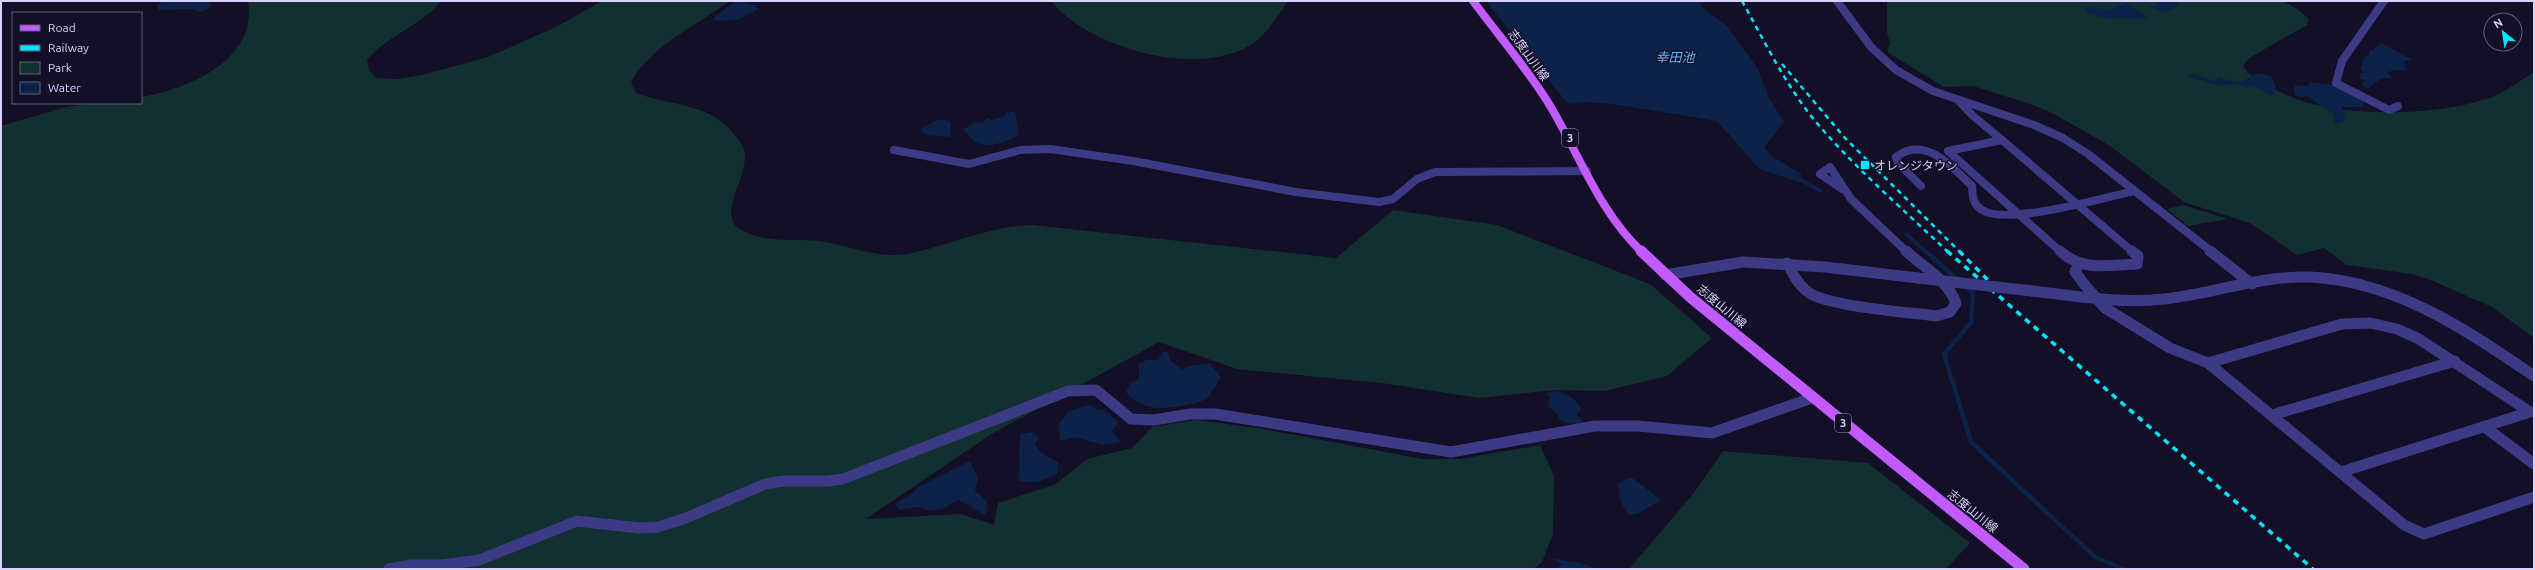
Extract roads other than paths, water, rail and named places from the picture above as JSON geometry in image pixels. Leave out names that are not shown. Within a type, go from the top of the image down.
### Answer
[{"type":"main road","name":"志度山川線","points":[[1473,1],[1551,107],[1628,239],[1665,275],[1812,398],[2024,569]]},
{"type":"street","points":[[1836,1],[1863,39],[1896,70],[1919,84],[1959,101],[2054,133],[2088,154],[2252,284]]},
{"type":"street","points":[[2384,1],[2342,61],[2336,83],[2389,110],[2398,106]]},
{"type":"street","points":[[1959,101],[1964,108],[2002,140],[2138,256],[2137,264],[2078,265],[1948,151],[2002,140]]},
{"type":"street","points":[[894,150],[977,164],[1026,148],[1036,147],[1093,154],[1224,179],[1379,202],[1393,199],[1417,179],[1435,172],[1587,171]]},
{"type":"street","points":[[1921,186],[1898,163],[1896,157],[1900,152],[1916,149],[1936,154],[1972,186],[1973,200],[1978,206],[1994,215],[2009,217],[2021,215],[2134,191]]},
{"type":"street","points":[[1787,263],[1797,281],[1811,294],[1832,301],[1936,316],[1950,312],[1956,303],[1952,292],[1851,199],[1842,188]]},
{"type":"street","points":[[1665,275],[1743,262],[1787,263],[2123,300],[2163,299],[2292,277],[2322,278],[2354,283],[2393,294],[2422,306],[2462,327],[2534,376]]},
{"type":"street","points":[[2078,265],[2075,272],[2110,313],[2195,359],[2208,362],[2404,525],[2424,534],[2534,498]]},
{"type":"street","points":[[2208,362],[2342,324],[2370,323],[2397,329],[2419,339],[2532,412]]},
{"type":"street","points":[[2272,414],[2455,361]]},
{"type":"street","points":[[389,569],[412,565],[441,565],[479,560],[577,521],[592,520],[641,528],[658,528],[696,514],[734,495],[765,484],[793,478],[836,480],[861,473],[884,461],[1036,405],[1068,391],[1096,390],[1131,419],[1154,420],[1190,414],[1215,414],[1451,452],[1477,449],[1595,426],[1638,426],[1712,432],[1812,398]]},
{"type":"street","points":[[2341,472],[2486,428],[2532,412]]},
{"type":"street","points":[[2486,428],[2534,464]]},
{"type":"water","points":[[165,1],[209,1],[211,7],[200,12],[193,9],[158,10],[157,5]]},
{"type":"water","points":[[737,1],[754,5],[759,9],[737,20],[713,21],[715,16]]},
{"type":"water","name":"幸田池","points":[[1486,1],[1699,1],[1703,8],[1727,26],[1758,69],[1769,98],[1784,122],[1764,147],[1770,155],[1801,174],[1801,183],[1759,169],[1717,121],[1613,104],[1585,102],[1568,104]]},
{"type":"water","points":[[2159,1],[2177,1],[2178,6],[2164,13],[2147,6],[2156,6]]},
{"type":"water","points":[[2127,3],[2151,19],[2106,18],[2087,14],[2085,10],[2088,6],[2106,10]]},
{"type":"water","points":[[2381,43],[2413,60],[2404,61],[2406,71],[2397,70],[2387,72],[2392,78],[2382,78],[2368,88],[2363,87],[2362,83],[2365,81],[2359,78],[2361,73],[2365,73],[2361,69],[2364,57],[2369,56],[2369,52]]},
{"type":"water","points":[[2194,74],[2214,81],[2220,77],[2234,82],[2242,81],[2255,74],[2271,76],[2275,84],[2275,91],[2272,96],[2252,85],[2250,88],[2238,85],[2214,85],[2187,76]]},
{"type":"water","points":[[2310,82],[2334,85],[2364,101],[2363,107],[2341,107],[2345,112],[2344,121],[2336,124],[2334,122],[2335,116],[2328,110],[2306,95],[2301,98],[2295,94],[2294,85],[2308,86]]},
{"type":"water","points":[[1015,111],[1019,134],[1009,140],[990,145],[979,144],[963,130],[975,122],[982,123],[988,118],[991,120],[1004,117],[1006,113]]},
{"type":"water","points":[[945,119],[951,123],[950,137],[924,135],[921,129],[935,121]]},
{"type":"water","points":[[1163,352],[1168,352],[1170,360],[1183,370],[1189,366],[1209,363],[1221,377],[1207,398],[1200,402],[1178,407],[1154,408],[1139,403],[1126,392],[1130,383],[1139,379],[1139,363],[1147,360],[1158,360]]},
{"type":"water","points":[[1555,390],[1567,395],[1579,405],[1581,409],[1576,414],[1584,422],[1571,424],[1560,420],[1556,413],[1548,406],[1550,398],[1547,394]]},
{"type":"water","points":[[1088,405],[1098,410],[1104,409],[1118,422],[1112,431],[1121,442],[1102,445],[1075,437],[1060,441],[1058,425],[1068,412]]},
{"type":"water","points":[[1033,432],[1039,438],[1035,445],[1041,453],[1059,463],[1057,474],[1038,482],[1023,482],[1018,480],[1019,446],[1021,434]]},
{"type":"water","points":[[970,461],[978,478],[975,491],[987,501],[986,515],[958,500],[942,509],[930,511],[918,507],[899,510],[895,505],[913,493],[918,487]]},
{"type":"water","points":[[1631,477],[1661,500],[1637,514],[1630,515],[1624,508],[1621,500],[1618,483]]},
{"type":"water","points":[[1550,558],[1581,563],[1598,569],[1550,569],[1557,568],[1562,564]]},
{"type":"waterway","points":[[1797,178],[1821,191]]},
{"type":"waterway","points":[[1906,234],[1926,252]]},
{"type":"waterway","points":[[1925,251],[1958,280]]},
{"type":"waterway","points":[[1965,286],[1973,293],[1971,323],[1944,354],[1971,442],[2095,557],[2123,569]]},
{"type":"railway","points":[[1742,1],[1785,79],[1816,122],[1864,173],[1948,252]]},
{"type":"railway","points":[[1782,64],[1845,138],[1960,252]]},
{"type":"railway","points":[[1947,251],[2313,569]]},
{"type":"railway","points":[[1960,252],[2000,292]]},
{"type":"place","name":"オレンジタウン","points":[[1865,165]]}]
